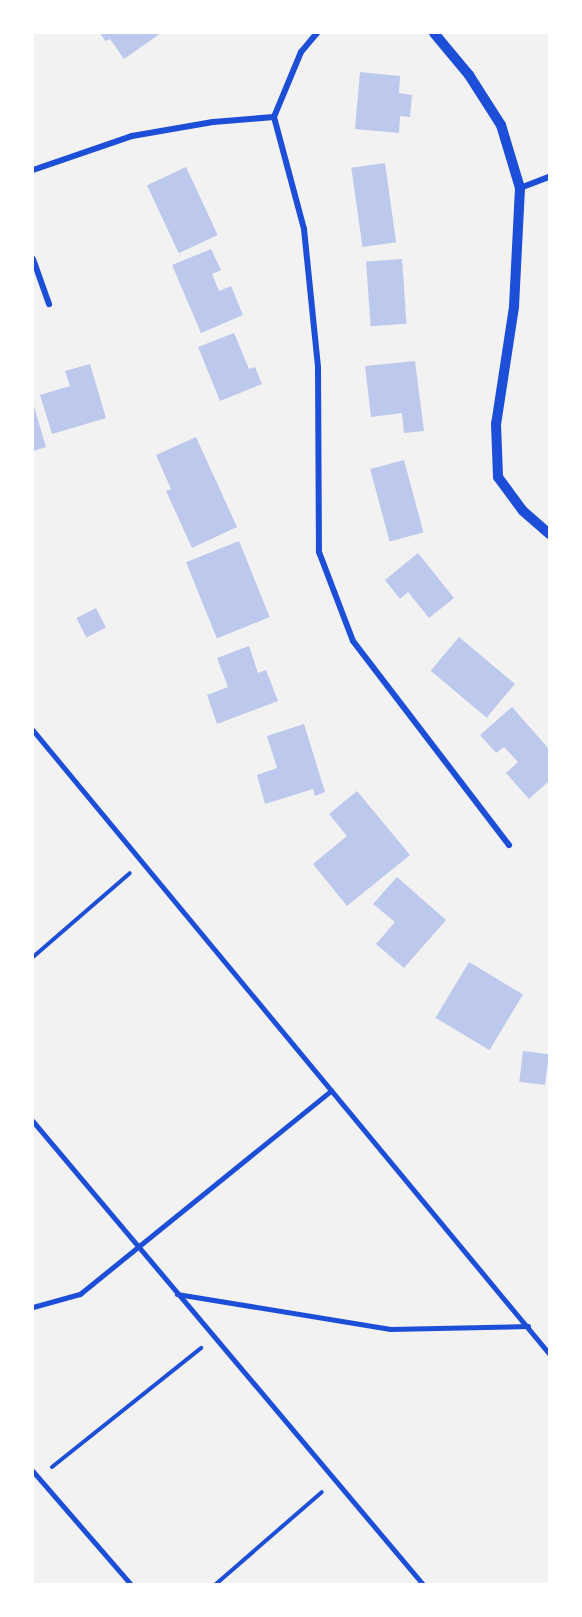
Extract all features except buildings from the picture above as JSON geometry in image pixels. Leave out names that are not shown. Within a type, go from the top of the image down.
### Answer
[{"type":"street","points":[[317,33],[301,52],[274,117],[304,229],[308,264],[318,367],[319,552],[353,641],[509,845]]},
{"type":"street","points":[[434,33],[469,75],[501,125],[520,188],[514,307],[496,424],[498,477],[523,511],[549,534]]},
{"type":"street","points":[[33,170],[132,136],[213,122],[274,117]]},
{"type":"street","points":[[520,188],[549,177]]},
{"type":"street","points":[[33,259],[49,304]]},
{"type":"lane","points":[[33,730],[144,861],[549,1353]]},
{"type":"lane","points":[[33,1307],[80,1294],[331,1091]]},
{"type":"lane","points":[[33,1121],[213,1338],[423,1584]]},
{"type":"lane","points":[[177,1294],[390,1329],[528,1326]]},
{"type":"lane","points":[[33,1471],[131,1584]]},
{"type":"path","points":[[33,957],[144,861]]},
{"type":"path","points":[[38,1477],[213,1338]]},
{"type":"path","points":[[216,1584],[336,1480]]}]
